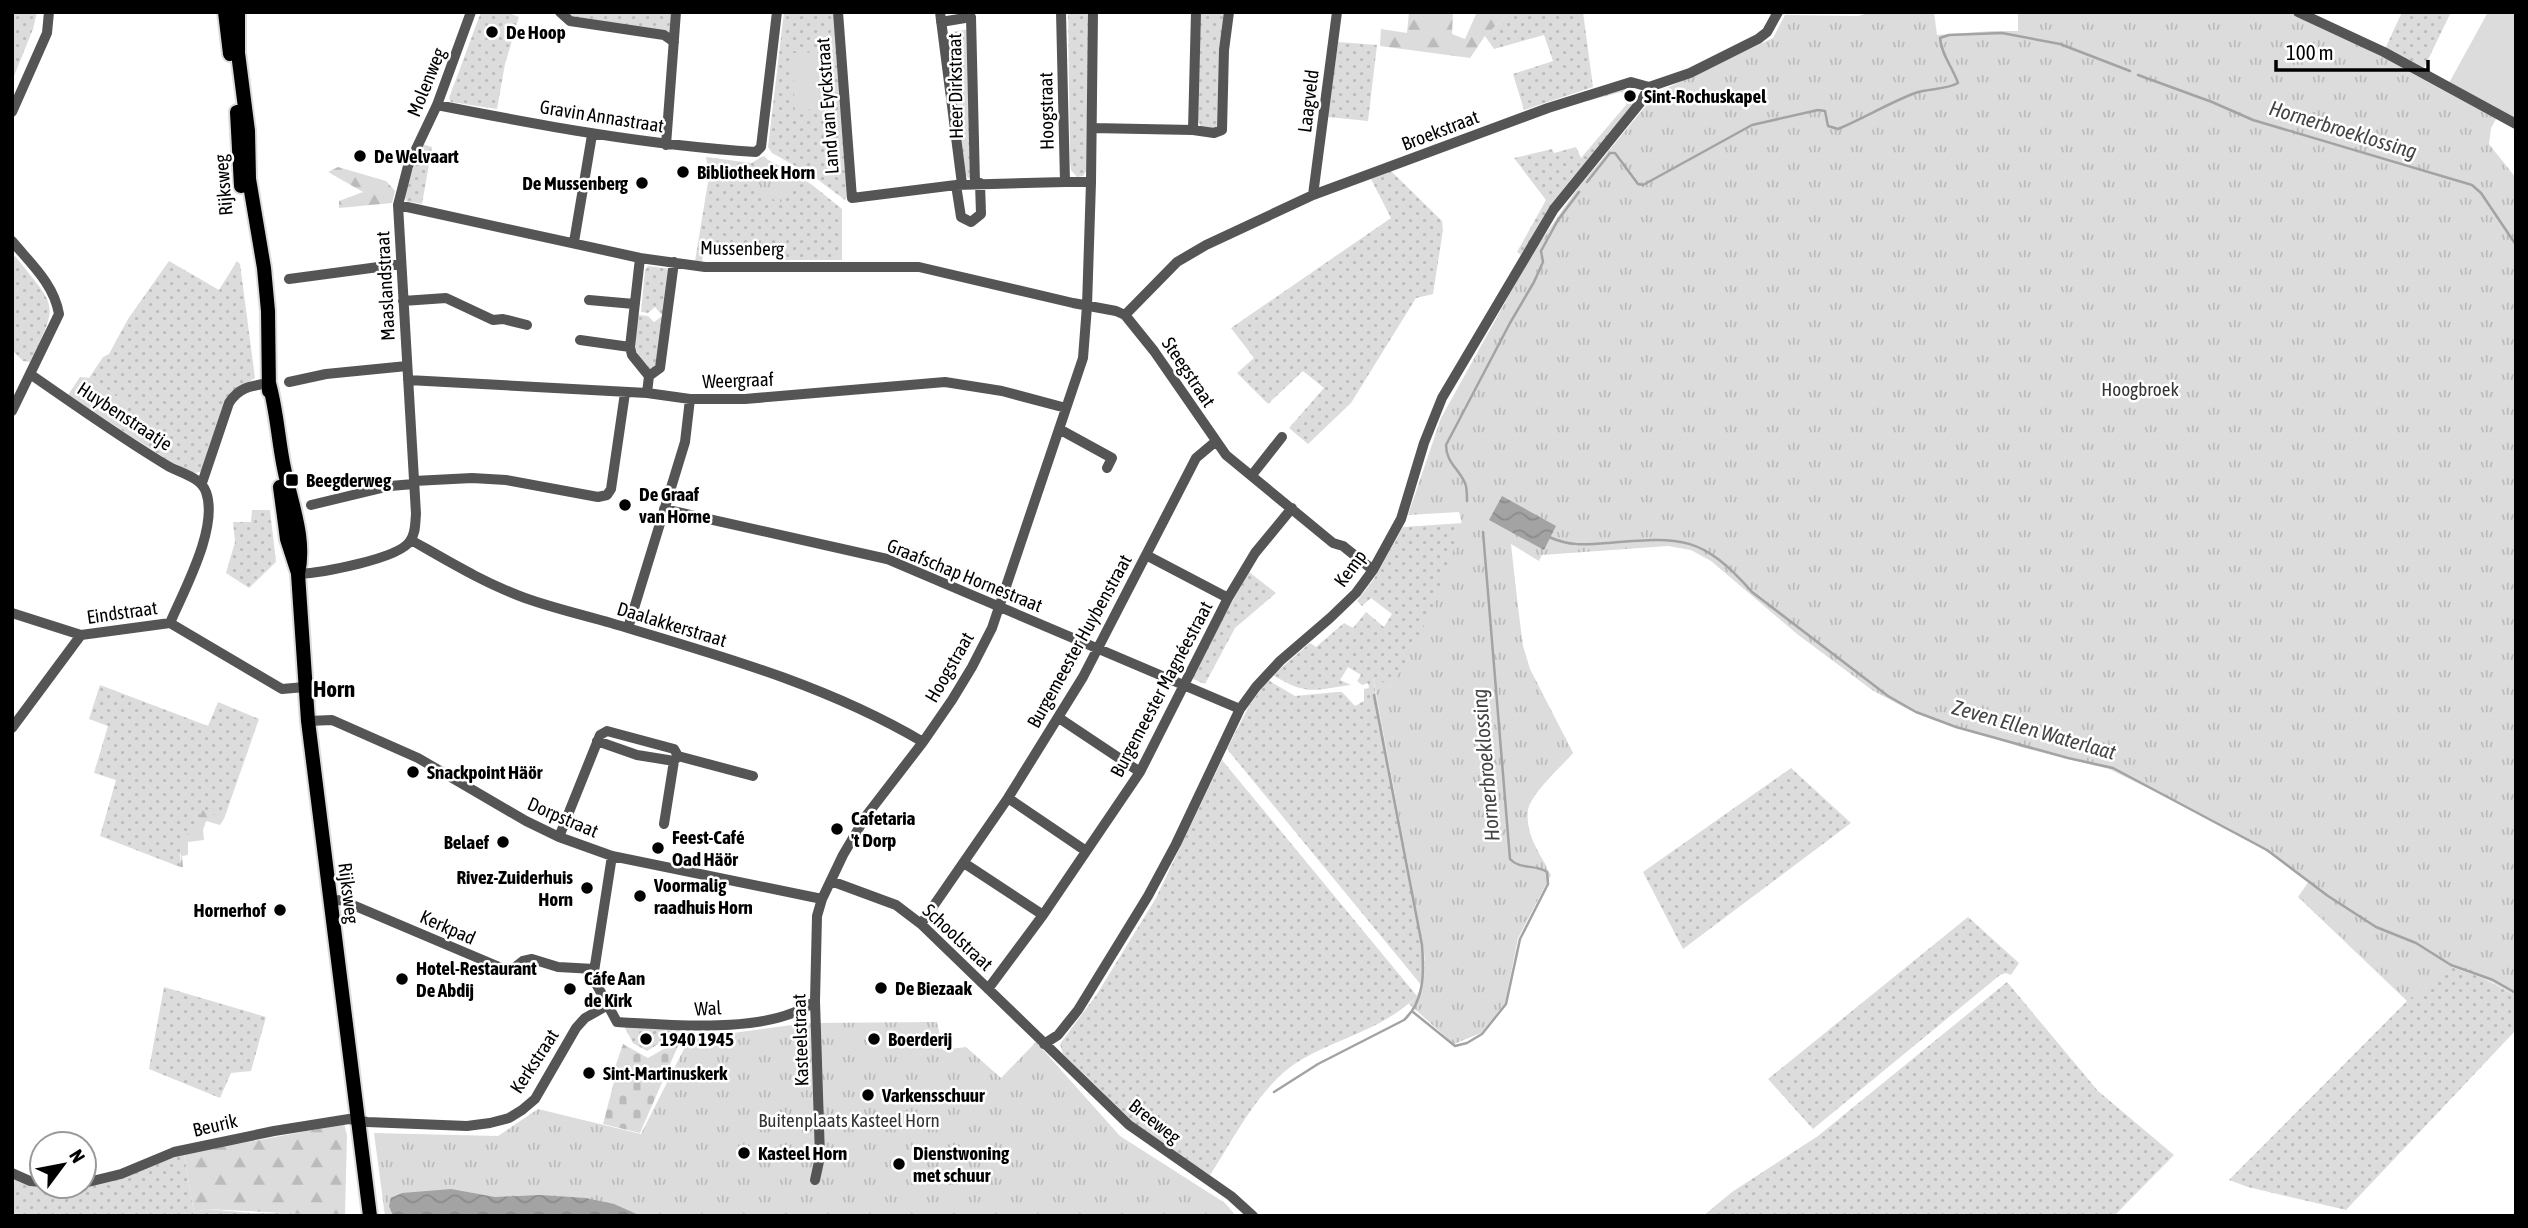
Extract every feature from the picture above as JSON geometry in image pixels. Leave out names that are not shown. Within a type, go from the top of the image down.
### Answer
[{"type":"main road","name":"Rijksweg","points":[[225,12],[238,129],[238,168],[262,333],[268,353]]},
{"type":"main road","name":"Rijksweg","points":[[238,12],[238,52],[248,131],[248,170],[267,296],[269,383],[278,417],[284,468],[300,536],[302,557],[298,574],[308,721],[335,901],[370,1216]]},
{"type":"street","points":[[12,112],[47,33],[49,12]]},
{"type":"street","name":"Molenweg","points":[[398,205],[408,166],[437,105],[471,12]]},
{"type":"street","points":[[561,12],[570,21],[664,35],[674,42]]},
{"type":"street","points":[[666,145],[676,12]]},
{"type":"street","name":"Gravin Annastraat","points":[[437,105],[592,135],[666,145],[756,152],[761,147],[777,12]]},
{"type":"street","name":"Land van Eyckstraat","points":[[838,12],[852,198],[959,184]]},
{"type":"street","name":"Hoogstraat","points":[[1061,12],[1065,182]]},
{"type":"street","name":"Hoogstraat","points":[[822,899],[866,816],[923,743],[972,667],[999,608],[1083,358],[1091,182],[1093,12]]},
{"type":"street","points":[[1193,130],[1196,12]]},
{"type":"street","points":[[1092,128],[1193,130],[1214,133],[1222,130],[1224,50],[1229,12]]},
{"type":"street","name":"Laagveld","points":[[1313,195],[1337,12]]},
{"type":"street","name":"Broekstraat","points":[[1125,315],[1177,262],[1313,195],[1548,108],[1631,82],[1649,87],[1690,73],[1758,39],[1768,32],[1778,12]]},
{"type":"street","points":[[2298,12],[2384,52],[2516,124]]},
{"type":"street","name":"Heer Dirkstraat","points":[[941,17],[971,17],[981,214],[971,222],[961,217],[941,17]]},
{"type":"street","name":"Kemp","points":[[1044,1044],[1058,1035],[1078,1010],[1148,896],[1176,844],[1240,709],[1280,661],[1331,618],[1356,593],[1373,570],[1401,519],[1424,443],[1442,398],[1554,209],[1640,103],[1649,87]]},
{"type":"street","points":[[574,242],[592,135]]},
{"type":"street","points":[[959,184],[1091,182]]},
{"type":"street","name":"Mussenberg","points":[[398,205],[640,258],[705,267],[919,267],[1087,306]]},
{"type":"street","name":"Maaslandstraat","points":[[398,205],[416,514],[411,540]]},
{"type":"street","points":[[12,242],[49,285],[56,299],[58,314],[12,411]]},
{"type":"street","points":[[640,258],[631,347],[632,355],[649,376],[647,393]]},
{"type":"street","points":[[649,376],[660,368],[674,262]]},
{"type":"street","points":[[289,279],[401,264]]},
{"type":"street","points":[[404,301],[446,298],[493,320],[503,319],[527,325]]},
{"type":"street","points":[[589,300],[634,304]]},
{"type":"street","points":[[1087,306],[1116,310],[1125,315]]},
{"type":"street","name":"Steegstraat","points":[[1125,315],[1154,351],[1215,442],[1226,454],[1332,543],[1343,547],[1373,570]]},
{"type":"street","points":[[580,340],[631,347]]},
{"type":"street","name":"Maaslandstraat","points":[[289,382],[326,374],[407,366]]},
{"type":"street","name":"Huybenstraatje","points":[[30,373],[169,466],[202,483]]},
{"type":"street","name":"Weergraaf","points":[[408,380],[647,393],[690,399],[745,399],[945,382],[1002,391],[1066,408]]},
{"type":"street","points":[[170,623],[203,546],[209,508],[207,493],[202,483],[229,403],[236,393],[253,385],[269,383]]},
{"type":"street","points":[[311,505],[390,486],[472,478],[506,481],[598,497],[607,495],[611,489],[625,393]]},
{"type":"street","points":[[628,628],[685,442],[690,399]]},
{"type":"street","points":[[1059,429],[1112,458],[1107,468]]},
{"type":"street","points":[[1252,475],[1282,437]]},
{"type":"street","name":"Burgemeester Huybenstraat","points":[[921,924],[1008,798],[1059,718],[1083,677],[1196,458],[1215,442]]},
{"type":"street","name":"Burgemeester Magnéestraat","points":[[988,989],[1043,915],[1140,772],[1228,598],[1255,553],[1292,508]]},
{"type":"street","name":"Graafschap Hornestraat","points":[[664,509],[887,559],[1240,709]]},
{"type":"street","points":[[298,574],[311,574],[382,557],[403,548],[411,540]]},
{"type":"street","name":"Daalakkerstraat","points":[[411,540],[472,575],[524,598],[628,628],[842,699],[890,722],[923,743]]},
{"type":"street","points":[[1146,555],[1228,598]]},
{"type":"street","name":"Eindstraat","points":[[12,613],[81,635],[170,623],[282,689],[305,687]]},
{"type":"street","points":[[12,728],[81,635]]},
{"type":"street","points":[[1059,718],[1140,772]]},
{"type":"street","name":"Dorpstraat","points":[[308,721],[332,720],[418,758],[526,821],[559,837],[612,856],[822,899]]},
{"type":"street","points":[[559,837],[597,741],[637,754],[676,759],[753,776]]},
{"type":"street","points":[[664,824],[676,759]]},
{"type":"street","points":[[1008,798],[1086,851]]},
{"type":"street","points":[[607,1005],[593,978],[612,856]]},
{"type":"street","points":[[964,863],[1043,915]]},
{"type":"street","name":"Schoolstraat","points":[[831,881],[896,905],[921,924],[1044,1044]]},
{"type":"street","name":"Kasteelstraat","points":[[815,1180],[820,1157],[815,1001],[817,916],[822,899]]},
{"type":"street","name":"Kerkpad","points":[[335,901],[399,924],[504,970],[532,960],[558,967],[594,969]]},
{"type":"street","name":"Wal","points":[[607,1005],[617,1022],[694,1027],[748,1022],[800,1012],[815,1001]]},
{"type":"street","name":"Kerkstraat","points":[[358,1121],[467,1126],[509,1118],[535,1099],[576,1028],[585,1018],[607,1005]]},
{"type":"street","name":"Breeweg","points":[[1044,1044],[1129,1125],[1231,1196],[1253,1216]]},
{"type":"street","name":"Beurik","points":[[98,1179],[121,1174],[174,1152],[230,1139],[349,1119],[358,1121]]},
{"type":"street","points":[[12,1173],[28,1180]]},
{"type":"green space","points":[[12,12],[37,12],[12,81]]},
{"type":"green space","points":[[481,12],[506,12],[519,17],[505,64],[497,109],[451,102],[449,98]]},
{"type":"green space","points":[[568,12],[674,12],[670,33],[572,16]]},
{"type":"green space","points":[[784,12],[833,12],[834,15],[848,195],[845,200],[813,176],[772,153],[768,147]]},
{"type":"green space","points":[[1068,12],[1089,12],[1086,171],[1083,176],[1077,177],[1071,170],[1070,161]]},
{"type":"green space","points":[[1200,12],[1225,12],[1219,126],[1216,129],[1201,127],[1198,120]]},
{"type":"green space","points":[[1409,12],[1453,12],[1452,34],[1465,39],[1477,12],[1510,12],[1485,36],[1470,58],[1380,46],[1381,29],[1407,33]]},
{"type":"green space","points":[[1510,12],[1583,12],[1593,87],[1524,110],[1513,74],[1553,61],[1544,35],[1494,49],[1485,36]]},
{"type":"green space","name":"Hoogbroek","points":[[1873,12],[1934,12],[1937,35],[2018,31],[2018,12],[2288,12],[2362,46],[2496,119],[2491,128],[2489,144],[2516,178],[2516,996],[2483,977],[2453,967],[2408,1000],[2299,897],[2310,881],[2281,860],[2209,818],[2109,769],[2024,748],[1911,711],[1872,690],[1797,634],[1711,561],[1691,550],[1668,546],[1542,555],[1539,561],[1511,544],[1522,646],[1529,670],[1573,753],[1541,788],[1528,809],[1530,835],[1551,875],[1518,938],[1505,1003],[1481,1033],[1454,1044],[1409,1004],[1423,980],[1424,952],[1373,677],[1392,687],[1434,607],[1462,524],[1459,512],[1408,515],[1441,418],[1533,252],[1578,188],[1649,102],[1665,89],[1773,38],[1785,15],[1858,16]]},
{"type":"green space","points":[[2402,12],[2451,12],[2424,68],[2386,47]]},
{"type":"green space","points":[[2488,12],[2516,12],[2516,120],[2449,83]]},
{"type":"green space","points":[[969,29],[973,178],[968,178],[963,172],[948,33]]},
{"type":"green space","points":[[1338,42],[1377,45],[1368,121],[1328,117]]},
{"type":"green space","points":[[820,52],[823,108],[795,111],[792,53]]},
{"type":"green space","points":[[1632,88],[1639,98],[1521,255],[1517,252],[1546,200],[1514,158],[1552,149],[1554,153],[1576,147],[1581,158],[1626,105],[1621,92],[1588,101],[1589,98]]},
{"type":"green space","points":[[422,144],[432,147],[422,204],[406,201],[404,192]]},
{"type":"green space","points":[[764,156],[811,184],[842,209],[842,260],[778,260],[777,250],[704,251],[702,261],[695,261],[709,176],[706,157],[751,163]]},
{"type":"green space","points":[[768,160],[795,174],[780,204],[767,195],[764,199],[758,196],[760,192],[750,187],[760,167]]},
{"type":"green space","points":[[338,167],[386,181],[395,191],[392,203],[339,208],[339,201],[363,192],[328,172]]},
{"type":"green space","points":[[1391,171],[1442,221],[1433,294],[1416,298],[1351,403],[1308,444],[1289,428],[1324,388],[1303,371],[1268,404],[1237,373],[1254,358],[1231,328],[1391,218],[1371,179]]},
{"type":"green space","points":[[15,256],[46,296],[49,306],[46,327],[30,362],[23,361],[12,350],[12,258]]},
{"type":"green space","points":[[169,261],[219,290],[237,261],[240,264],[255,378],[241,387],[202,471],[196,473],[171,462],[115,426],[129,405],[89,378],[103,357],[109,354],[128,319]]},
{"type":"green space","points":[[648,266],[671,269],[666,315],[661,314],[655,307],[648,313],[641,312],[645,270]]},
{"type":"green space","points":[[638,315],[648,316],[654,322],[666,317],[657,368],[651,372],[637,351]]},
{"type":"green space","points":[[80,377],[89,378],[129,405],[115,426],[68,395]]},
{"type":"green space","points":[[252,510],[270,510],[276,562],[249,588],[226,573],[235,542],[233,522],[251,522]]},
{"type":"green space","points":[[1478,522],[1510,544],[1523,646],[1530,669],[1573,753],[1540,789],[1528,810],[1530,833],[1547,867],[1514,866],[1392,687],[1373,678],[1424,952],[1425,971],[1422,986],[1227,749],[1249,706],[1268,680],[1295,696],[1342,692],[1355,706],[1364,701],[1364,689],[1369,688],[1368,683],[1362,685],[1357,681],[1361,675],[1348,667],[1340,680],[1351,685],[1319,690],[1303,689],[1273,675],[1310,643],[1316,647],[1344,623],[1353,628],[1366,612],[1384,627],[1392,614],[1371,598],[1362,606],[1357,601],[1374,579],[1403,527]]},
{"type":"green space","points":[[1249,572],[1276,593],[1235,628],[1205,684],[1193,679],[1192,673]]},
{"type":"green space","points":[[100,685],[208,726],[218,702],[259,719],[224,819],[203,811],[180,855],[180,867],[100,836],[116,780],[94,773],[108,726],[89,719]]},
{"type":"green space","points":[[1222,760],[1417,996],[1390,1017],[1314,1053],[1285,1072],[1249,1113],[1210,1175],[1150,1138],[1063,1054],[1060,1044],[1097,994],[1156,898]]},
{"type":"green space","points":[[1791,768],[1851,823],[1683,949],[1643,872]]},
{"type":"green space","points":[[203,810],[224,819],[220,825],[206,821],[204,840],[188,842],[188,855],[182,856],[183,867],[180,867],[182,840]]},
{"type":"green space","points":[[2309,881],[2376,928],[2443,964],[2483,978],[2516,996],[2516,1030],[2346,1210],[2229,1180],[2407,1001],[2298,897]]},
{"type":"green space","points":[[1968,917],[2019,963],[2011,975],[2000,975],[1813,1129],[1768,1079]]},
{"type":"green space","points":[[2007,982],[2098,1091],[2174,1155],[2114,1216],[1703,1216],[1732,1192],[1818,1136]]},
{"type":"green space","points":[[164,987],[266,1017],[251,1071],[231,1073],[220,1098],[149,1069]]},
{"type":"green space","name":"Buitenplaats Kasteel Horn","points":[[937,1022],[943,1050],[966,1047],[1001,1078],[1036,1042],[1120,1136],[1225,1203],[1236,1216],[385,1216],[374,1133],[498,1136],[538,1109],[641,1134],[689,1039],[807,1023]]},
{"type":"green space","points":[[624,1026],[681,1030],[647,1051],[633,1043]]},
{"type":"green space","points":[[681,1039],[640,1133],[603,1124],[615,1078],[612,1076],[623,1044],[648,1058]]},
{"type":"green space","points":[[344,1124],[347,1135],[345,1216],[206,1209],[194,1213],[184,1154]]},
{"type":"green space","points":[[184,1154],[194,1213],[206,1209],[251,1213],[328,1213],[328,1216],[12,1216],[12,1177],[28,1182],[28,1200],[98,1200],[98,1182]]},
{"type":"water","points":[[1502,496],[1556,526],[1544,550],[1489,520]]},
{"type":"water","points":[[451,1189],[495,1197],[540,1195],[586,1198],[614,1204],[641,1216],[393,1216],[389,1206],[391,1198],[402,1193]]},
{"type":"waterway","name":"Hornerbroeklossing","points":[[1587,182],[1610,153],[1615,153],[1638,184],[1643,185],[1752,125],[1818,110],[1825,111],[1828,126],[1838,129],[1915,93],[1958,83],[1940,38],[1949,35],[2002,33],[2060,44],[2130,71]]},
{"type":"waterway","name":"Hornerbroeklossing","points":[[2138,75],[2253,120],[2472,185],[2481,193],[2516,245]]},
{"type":"waterway","name":"Hornerbroeklossing","points":[[1467,501],[1466,485],[1450,461],[1446,445],[1534,282],[1543,262],[1541,251],[1558,220],[1579,192]]},
{"type":"waterway","name":"Hornerbroeklossing","points":[[1413,1012],[1455,1046],[1467,1043],[1482,1034],[1506,1004],[1520,939],[1548,884],[1547,872],[1518,865],[1510,859],[1483,532]]},
{"type":"waterway","name":"Zeven Ellen Waterlaat","points":[[1549,537],[1563,542],[1584,544],[1672,541],[1703,549],[1734,573],[1752,592],[1888,696],[1916,712],[1956,727],[2113,768],[2267,850],[2328,896],[2376,927],[2416,943],[2451,965],[2493,980],[2514,992]]},
{"type":"waterway","name":"Hornerbroeklossing","points":[[1274,1092],[1318,1064],[1404,1020],[1416,1004],[1422,986],[1422,945],[1374,695]]},
{"type":"place","name":"De Hoop","points":[[492,32]]},
{"type":"place","name":"Sint-Rochuskapel","points":[[1630,96]]},
{"type":"place","name":"De Welvaart","points":[[360,156]]},
{"type":"place","name":"Bibliotheek Horn","points":[[683,172]]},
{"type":"place","name":"De Mussenberg","points":[[642,183]]},
{"type":"place","name":"Beegderweg","points":[[292,480]]},
{"type":"place","name":"De Graaf van Horne","points":[[625,505]]},
{"type":"place","name":"Snackpoint Häör","points":[[413,772]]},
{"type":"place","name":"Cafetaria 't Dorp","points":[[837,829]]},
{"type":"place","name":"Belaef","points":[[503,842]]},
{"type":"place","name":"Feest-Café Oad Häör","points":[[658,848]]},
{"type":"place","name":"Rivez-Zuiderhuis Horn","points":[[587,888]]},
{"type":"place","name":"Voormalig raadhuis Horn","points":[[640,896]]},
{"type":"place","name":"Hornerhof","points":[[280,910]]},
{"type":"place","name":"Hotel-Restaurant De Abdij","points":[[402,979]]},
{"type":"place","name":"De Biezaak","points":[[881,988]]},
{"type":"place","name":"Cáfe Aan de Kirk","points":[[570,989]]},
{"type":"place","name":"1940 1945","points":[[646,1039]]},
{"type":"place","name":"Boerderij","points":[[874,1039]]},
{"type":"place","name":"Sint-Martinuskerk","points":[[589,1073]]},
{"type":"place","name":"Varkensschuur","points":[[868,1095]]},
{"type":"place","name":"Kasteel Horn","points":[[744,1153]]},
{"type":"place","name":"Dienstwoning met schuur","points":[[899,1164]]},
{"type":"district","name":"Horn","points":[[334,689]]}]
